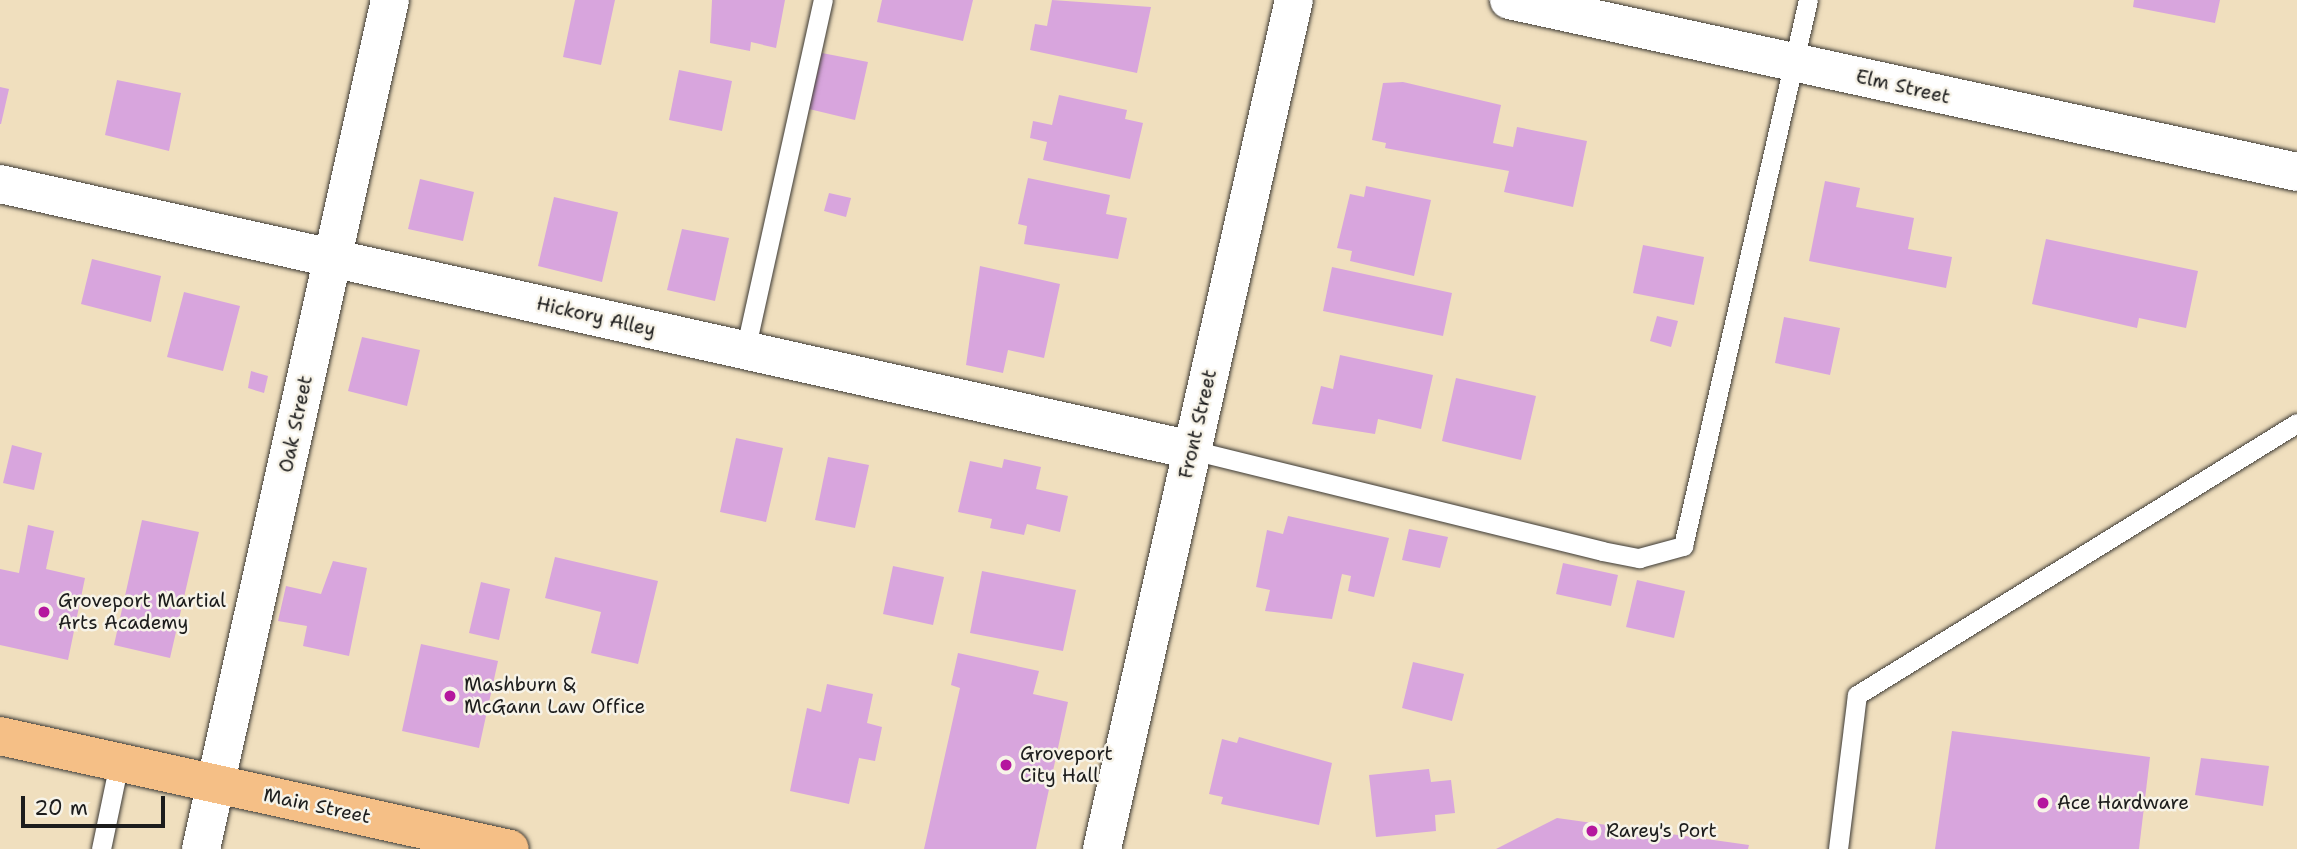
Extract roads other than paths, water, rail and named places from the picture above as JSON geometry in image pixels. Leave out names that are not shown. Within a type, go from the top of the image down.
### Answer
[{"type":"main road","name":"Main Street","points":[[0,736],[510,849]]},
{"type":"street","name":"Oak Street","points":[[201,849],[390,0]]},
{"type":"street","name":"Front Street","points":[[1101,849],[1294,0]]},
{"type":"street","name":"Elm Street","points":[[1509,0],[2297,172]]},
{"type":"street","name":"Hickory Alley","points":[[0,184],[1192,450]]},
{"type":"lane","points":[[746,351],[823,0]]},
{"type":"lane","points":[[1192,450],[1602,551],[1639,558],[1683,546],[1808,0]]},
{"type":"lane","points":[[1838,849],[1857,695],[2297,423]]},
{"type":"lane","points":[[101,849],[119,762]]},
{"type":"place","name":"Groveport Martial Arts Academy","points":[[44,612]]},
{"type":"place","name":"Mashburn & McGann Law Office","points":[[450,696]]},
{"type":"place","name":"Groveport City Hall","points":[[1006,765]]},
{"type":"place","name":"Ace Hardware","points":[[2043,803]]},
{"type":"place","name":"Rarey's Port","points":[[1592,831]]}]
